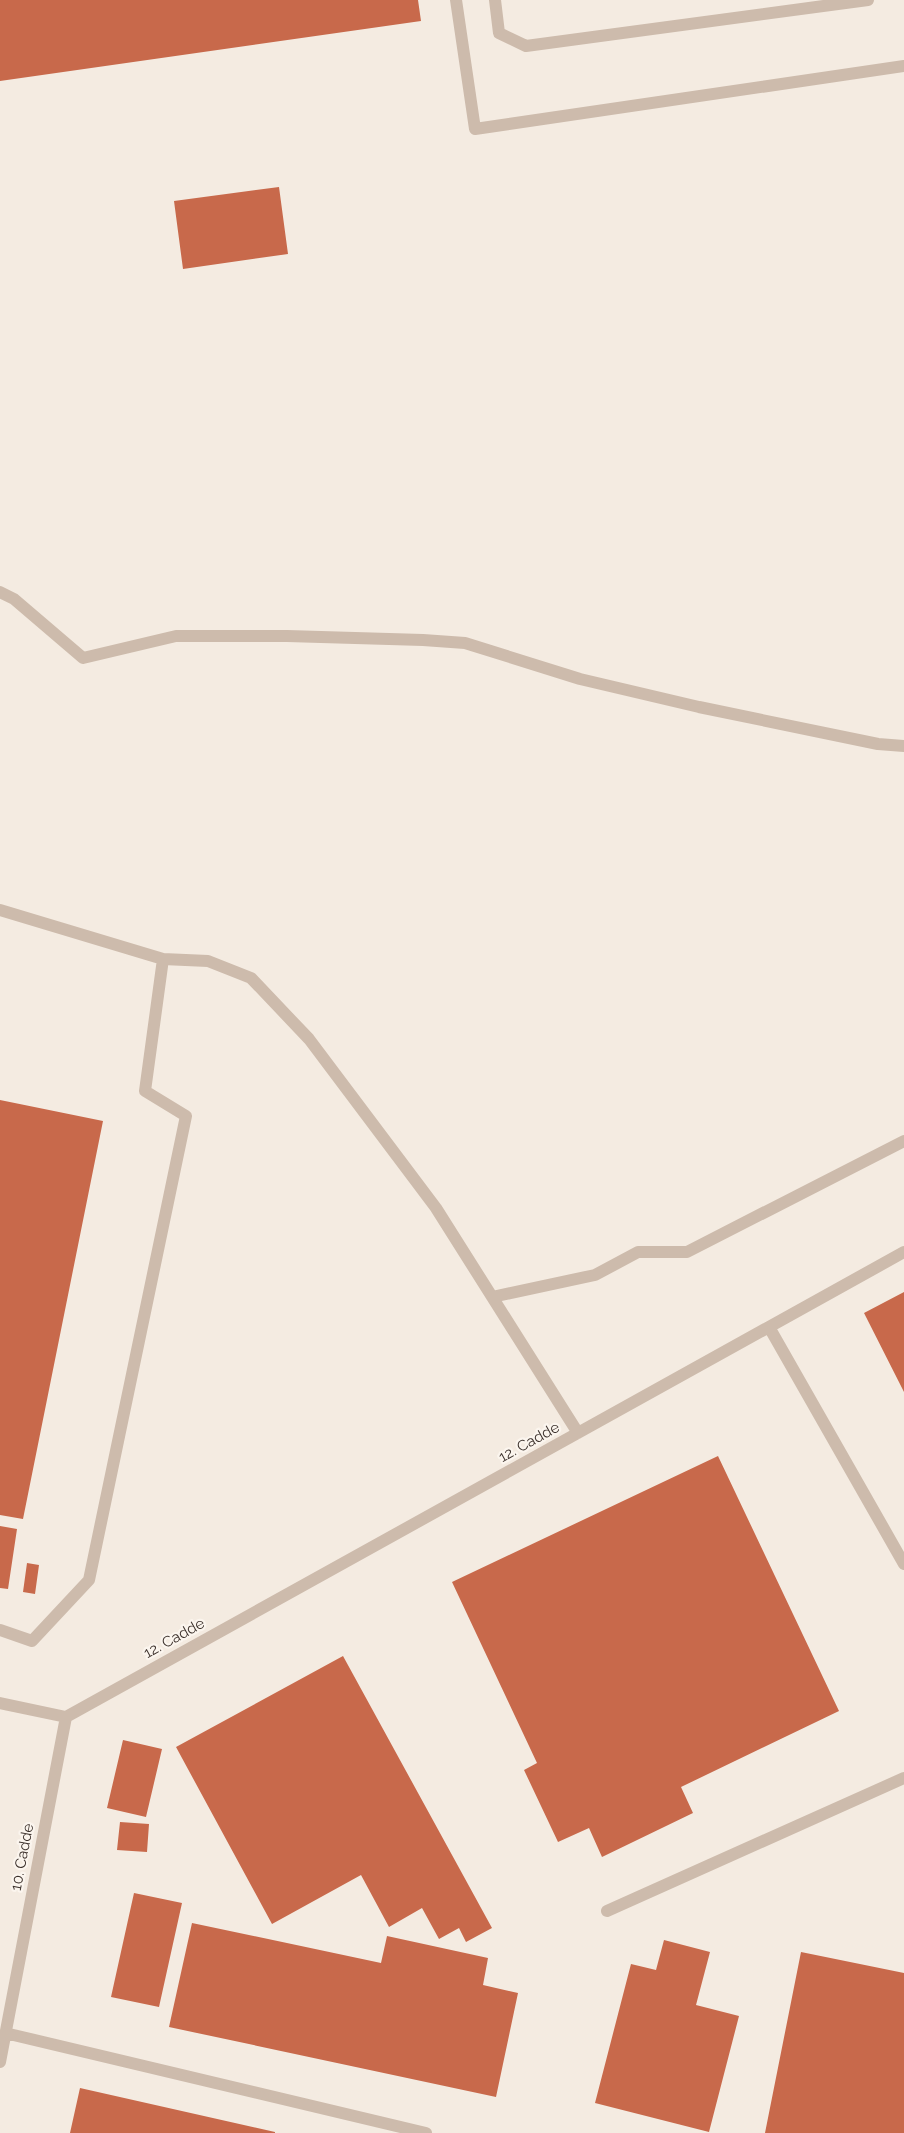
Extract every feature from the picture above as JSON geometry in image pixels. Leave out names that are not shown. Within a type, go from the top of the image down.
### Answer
[{"type":"lane","points":[[456,0],[475,129],[904,66]]},
{"type":"lane","points":[[495,0],[499,33],[526,46],[868,0]]},
{"type":"lane","points":[[0,592],[14,599],[83,658],[176,636],[287,636],[465,643],[580,678],[700,707],[878,744],[904,746]]},
{"type":"lane","points":[[0,910],[162,959],[208,961],[251,978],[309,1039],[436,1208],[578,1433]]},
{"type":"lane","points":[[0,1630],[32,1641],[89,1580],[186,1116],[146,1091],[162,959]]},
{"type":"lane","points":[[492,1297],[595,1275],[638,1252],[687,1252],[904,1141]]},
{"type":"lane","name":"12. Cadde","points":[[66,1717],[904,1252]]},
{"type":"lane","points":[[770,1327],[904,1564]]},
{"type":"lane","points":[[0,1702],[66,1717]]},
{"type":"lane","name":"10. Cadde","points":[[0,2062],[66,1717]]},
{"type":"lane","points":[[607,1911],[904,1778]]},
{"type":"lane","points":[[6,2033],[426,2133]]},
{"type":"building","points":[[0,0],[418,0],[421,21],[0,81]]},
{"type":"building","points":[[279,187],[288,254],[183,269],[174,201]]},
{"type":"building","points":[[0,1100],[103,1121],[23,1519],[0,1515]]},
{"type":"building","points":[[904,1292],[904,1392],[864,1313]]},
{"type":"building","points":[[718,1456],[839,1711],[681,1787],[693,1813],[602,1857],[589,1828],[558,1842],[524,1770],[537,1763],[452,1582]]},
{"type":"building","points":[[0,1526],[17,1529],[8,1589],[0,1588]]},
{"type":"building","points":[[27,1563],[39,1565],[35,1594],[23,1592]]},
{"type":"building","points":[[343,1656],[492,1928],[466,1942],[459,1928],[439,1939],[422,1908],[389,1927],[361,1875],[272,1924],[176,1747]]},
{"type":"building","points":[[123,1740],[162,1749],[146,1817],[107,1808]]},
{"type":"building","points":[[120,1822],[149,1824],[147,1852],[117,1850]]},
{"type":"building","points":[[134,1893],[182,1903],[159,2007],[111,1997]]},
{"type":"building","points":[[192,1923],[381,1963],[387,1936],[488,1958],[483,1985],[518,1993],[496,2097],[169,2027]]},
{"type":"building","points":[[664,1940],[710,1952],[696,2005],[739,2016],[709,2132],[595,2103],[631,1964],[656,1970]]},
{"type":"building","points":[[801,1952],[904,1973],[904,2133],[765,2133]]},
{"type":"building","points":[[80,2088],[275,2132],[275,2133],[70,2133]]}]
